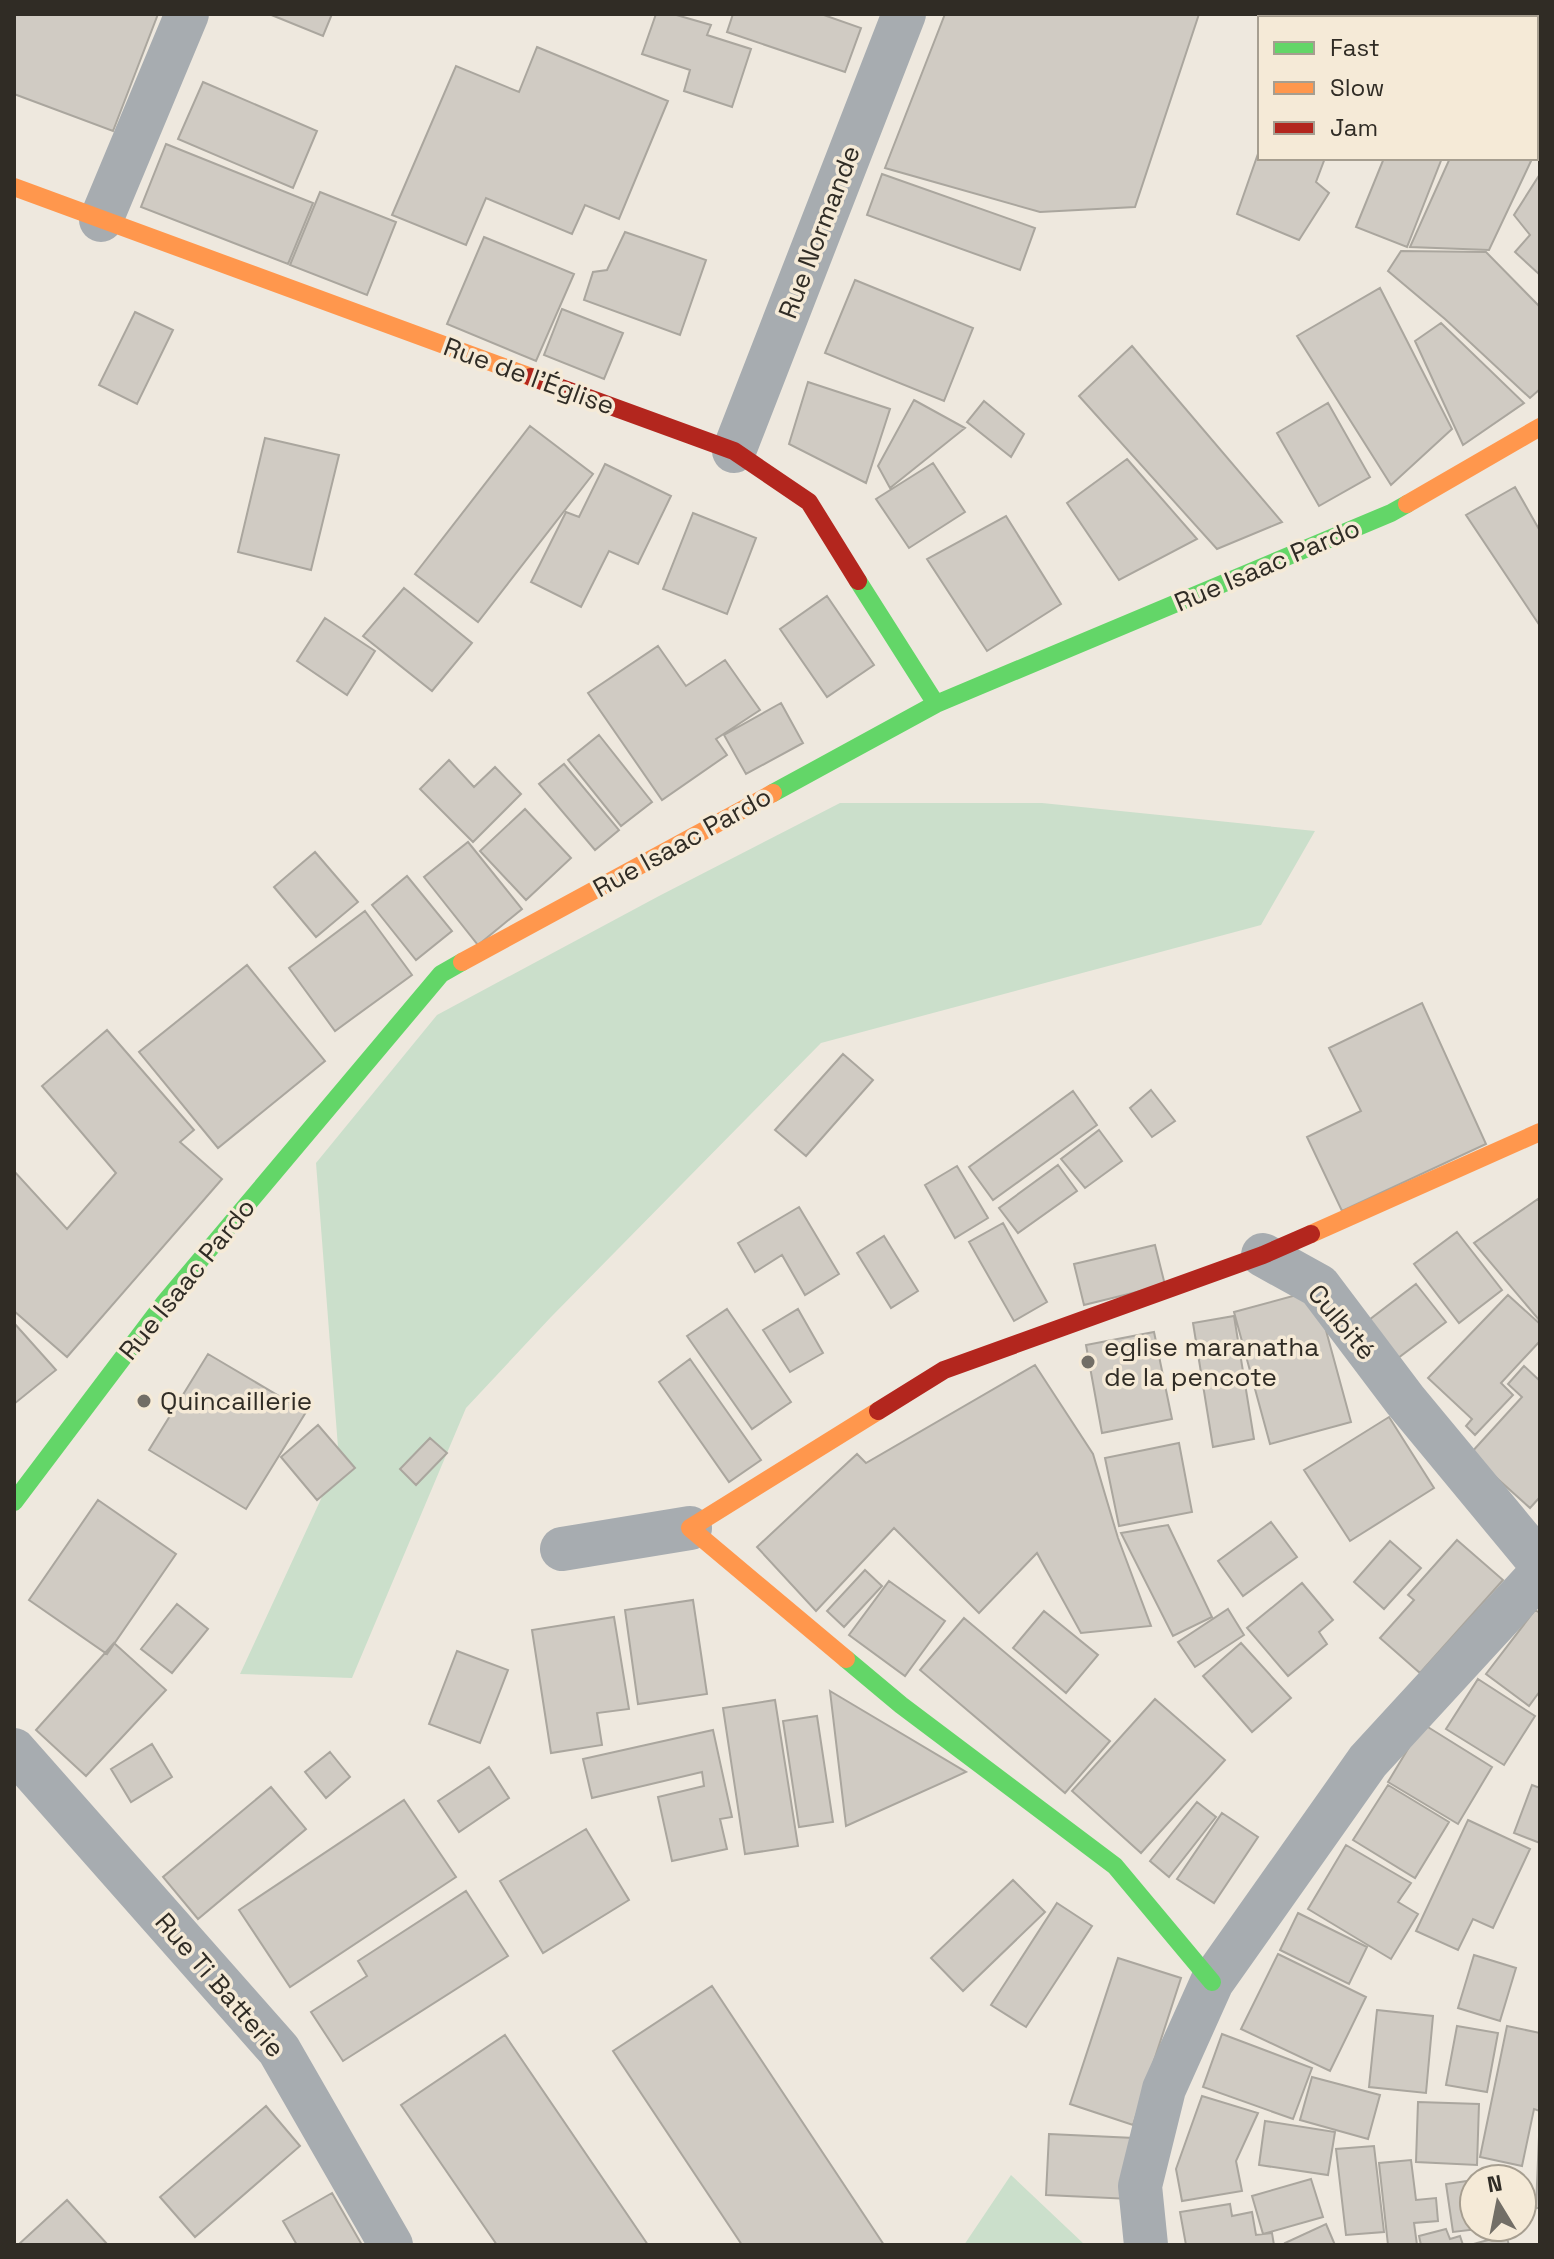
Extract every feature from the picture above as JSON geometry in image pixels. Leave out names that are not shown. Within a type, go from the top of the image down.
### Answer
[{"type":"street","points":[[101,220],[187,14]]},
{"type":"street","name":"Rue Normande","points":[[734,451],[904,14]]},
{"type":"street","name":"Rue de l'Église","points":[[14,187],[734,451],[809,502],[936,704]]},
{"type":"street","name":"Rue Isaac Pardo","points":[[14,1502],[165,1302],[441,974],[936,704],[1391,513],[1540,427]]},
{"type":"street","points":[[562,1549],[690,1528],[944,1370],[1263,1255],[1540,1132]]},
{"type":"street","name":"Culbité","points":[[1263,1255],[1319,1286],[1405,1400],[1540,1563]]},
{"type":"street","points":[[690,1528],[901,1705],[1115,1866],[1212,1982]]},
{"type":"street","points":[[1146,2245],[1140,2186],[1150,2144],[1164,2089],[1212,1982],[1368,1761],[1540,1574]]},
{"type":"street","name":"Rue Ti Batterie","points":[[14,1750],[279,2050],[391,2245]]},
{"type":"green space","points":[[840,803],[1042,803],[1315,831],[1261,925],[821,1043],[551,1317],[466,1408],[352,1678],[240,1674],[339,1460],[316,1163],[437,1015]]},
{"type":"green space","points":[[1011,2175],[1085,2245],[964,2245]]},
{"type":"building","points":[[14,14],[158,14],[113,131],[14,94]]},
{"type":"building","points":[[269,14],[332,14],[323,36]]},
{"type":"building","points":[[656,14],[673,14],[711,25],[707,35],[751,49],[732,107],[684,91],[690,70],[642,54]]},
{"type":"building","points":[[733,14],[821,14],[861,28],[845,72],[727,32]]},
{"type":"building","points":[[945,14],[1199,14],[1135,207],[1040,212],[885,168]]},
{"type":"building","points":[[1540,14],[1540,30],[1538,35],[1538,16],[1484,16]]},
{"type":"building","points":[[537,47],[668,101],[619,219],[585,205],[572,234],[486,198],[466,245],[392,215],[456,66],[519,92]]},
{"type":"building","points":[[203,82],[317,131],[293,188],[178,139]]},
{"type":"building","points":[[166,144],[313,203],[288,264],[141,207]]},
{"type":"building","points":[[1258,154],[1258,160],[1324,160],[1316,182],[1329,193],[1299,240],[1237,214]]},
{"type":"building","points":[[1383,160],[1441,160],[1407,247],[1356,227]]},
{"type":"building","points":[[1449,160],[1531,161],[1489,250],[1410,247]]},
{"type":"building","points":[[882,174],[1035,228],[1020,270],[867,215]]},
{"type":"building","points":[[1540,174],[1540,275],[1515,252],[1530,235],[1514,215]]},
{"type":"building","points":[[320,192],[396,222],[367,295],[290,265]]},
{"type":"building","points":[[625,232],[706,260],[680,335],[584,300],[593,272],[607,270]]},
{"type":"building","points":[[484,237],[574,274],[536,361],[447,324]]},
{"type":"building","points":[[1401,251],[1486,252],[1540,307],[1540,389],[1530,398],[1388,271]]},
{"type":"building","points":[[855,280],[973,328],[944,401],[825,353]]},
{"type":"building","points":[[1380,288],[1452,429],[1391,485],[1297,336]]},
{"type":"building","points":[[562,309],[623,333],[604,379],[544,355]]},
{"type":"building","points":[[135,312],[173,330],[137,404],[99,385]]},
{"type":"building","points":[[1441,323],[1524,403],[1463,445],[1415,341]]},
{"type":"building","points":[[1132,346],[1282,522],[1217,549],[1079,396]]},
{"type":"building","points":[[808,382],[890,409],[866,483],[789,444]]},
{"type":"building","points":[[914,400],[965,428],[890,488],[878,466]]},
{"type":"building","points":[[984,401],[1024,434],[1011,457],[967,422]]},
{"type":"building","points":[[1328,403],[1370,477],[1319,506],[1277,433]]},
{"type":"building","points":[[530,426],[593,474],[478,622],[415,574]]},
{"type":"building","points":[[265,438],[339,455],[311,570],[238,552]]},
{"type":"building","points":[[1127,459],[1197,539],[1119,580],[1067,503]]},
{"type":"building","points":[[933,463],[965,512],[909,548],[876,499]]},
{"type":"building","points":[[605,464],[671,496],[638,564],[609,551],[581,607],[531,582],[566,512],[579,517]]},
{"type":"building","points":[[1515,487],[1540,531],[1540,626],[1466,515]]},
{"type":"building","points":[[693,513],[756,538],[727,614],[663,589]]},
{"type":"building","points":[[1006,516],[1061,604],[987,651],[927,559]]},
{"type":"building","points":[[404,588],[472,643],[432,691],[363,636]]},
{"type":"building","points":[[827,596],[874,665],[827,697],[780,629]]},
{"type":"building","points":[[325,618],[375,651],[347,695],[297,661]]},
{"type":"building","points":[[658,646],[686,686],[725,660],[760,710],[716,739],[727,755],[662,800],[588,693]]},
{"type":"building","points":[[781,703],[803,743],[746,774],[724,735]]},
{"type":"building","points":[[599,735],[652,802],[621,826],[568,760]]},
{"type":"building","points":[[449,760],[474,787],[495,767],[521,794],[473,842],[420,789]]},
{"type":"building","points":[[564,764],[619,830],[595,850],[539,784]]},
{"type":"building","points":[[525,809],[571,858],[526,900],[480,851]]},
{"type":"building","points":[[468,842],[522,909],[478,945],[424,877]]},
{"type":"building","points":[[315,852],[358,902],[316,937],[274,887]]},
{"type":"building","points":[[407,876],[452,931],[416,960],[372,905]]},
{"type":"building","points":[[365,911],[412,975],[335,1031],[289,968]]},
{"type":"building","points":[[247,965],[325,1061],[218,1148],[139,1052]]},
{"type":"building","points":[[1422,1003],[1486,1144],[1342,1211],[1307,1137],[1361,1111],[1329,1048]]},
{"type":"building","points":[[107,1030],[194,1130],[180,1142],[222,1179],[67,1357],[14,1311],[14,1171],[67,1229],[116,1173],[42,1086]]},
{"type":"building","points":[[843,1054],[873,1080],[806,1156],[775,1130]]},
{"type":"building","points":[[1151,1090],[1175,1121],[1152,1137],[1130,1108]]},
{"type":"building","points":[[1073,1091],[1097,1125],[993,1200],[969,1167]]},
{"type":"building","points":[[1099,1130],[1122,1161],[1085,1188],[1061,1159]]},
{"type":"building","points":[[1058,1165],[1077,1191],[1018,1233],[999,1208]]},
{"type":"building","points":[[957,1166],[988,1218],[955,1238],[925,1185]]},
{"type":"building","points":[[1538,1199],[1540,1202],[1540,1321],[1474,1243]]},
{"type":"building","points":[[799,1207],[839,1274],[805,1295],[782,1255],[755,1272],[738,1243]]},
{"type":"building","points":[[1003,1223],[1047,1302],[1014,1321],[969,1242]]},
{"type":"building","points":[[1457,1232],[1502,1290],[1459,1323],[1414,1264]]},
{"type":"building","points":[[884,1236],[918,1291],[891,1308],[857,1253]]},
{"type":"building","points":[[1155,1245],[1165,1285],[1084,1305],[1074,1264]]},
{"type":"building","points":[[1416,1284],[1446,1322],[1398,1358],[1369,1320]]},
{"type":"building","points":[[1315,1290],[1351,1422],[1270,1444],[1234,1312]]},
{"type":"building","points":[[1508,1295],[1540,1324],[1540,1341],[1501,1383],[1513,1395],[1475,1435],[1466,1426],[1472,1419],[1428,1378]]},
{"type":"building","points":[[727,1309],[791,1402],[752,1429],[687,1336]]},
{"type":"building","points":[[798,1309],[823,1353],[790,1372],[763,1330]]},
{"type":"building","points":[[1234,1316],[1254,1439],[1213,1447],[1193,1323]]},
{"type":"building","points":[[14,1323],[56,1370],[14,1404]]},
{"type":"building","points":[[1154,1332],[1172,1419],[1102,1433],[1086,1345]]},
{"type":"building","points":[[208,1354],[306,1412],[246,1509],[149,1450]]},
{"type":"building","points":[[690,1359],[761,1460],[729,1482],[659,1382]]},
{"type":"building","points":[[1035,1365],[1093,1454],[1118,1538],[1151,1626],[1081,1633],[1037,1553],[979,1613],[894,1528],[816,1611],[757,1547],[857,1454],[866,1463]]},
{"type":"building","points":[[1524,1366],[1540,1381],[1540,1497],[1530,1508],[1470,1454],[1522,1397],[1508,1384]]},
{"type":"building","points":[[1389,1417],[1434,1488],[1350,1541],[1304,1470]]},
{"type":"building","points":[[318,1425],[355,1468],[317,1500],[281,1457]]},
{"type":"building","points":[[430,1438],[447,1453],[416,1485],[400,1469]]},
{"type":"building","points":[[1179,1443],[1192,1512],[1119,1526],[1105,1458]]},
{"type":"building","points":[[98,1500],[176,1554],[107,1654],[29,1600]]},
{"type":"building","points":[[1271,1522],[1297,1557],[1243,1596],[1218,1561]]},
{"type":"building","points":[[1168,1525],[1212,1617],[1173,1636],[1121,1533]]},
{"type":"building","points":[[1457,1540],[1503,1580],[1420,1673],[1380,1638],[1414,1600],[1408,1595]]},
{"type":"building","points":[[1390,1541],[1421,1568],[1384,1609],[1354,1582]]},
{"type":"building","points":[[865,1570],[882,1586],[844,1627],[827,1611]]},
{"type":"building","points":[[889,1581],[945,1621],[905,1676],[849,1635]]},
{"type":"building","points":[[1302,1583],[1333,1620],[1319,1632],[1327,1644],[1288,1676],[1247,1628]]},
{"type":"building","points":[[693,1600],[707,1694],[638,1704],[625,1610]]},
{"type":"building","points":[[177,1604],[208,1629],[172,1673],[141,1649]]},
{"type":"building","points":[[1228,1609],[1244,1635],[1195,1667],[1178,1642]]},
{"type":"building","points":[[1535,1610],[1540,1613],[1540,1691],[1529,1706],[1486,1674]]},
{"type":"building","points":[[1044,1611],[1098,1655],[1066,1693],[1013,1648]]},
{"type":"building","points":[[614,1617],[629,1709],[597,1713],[602,1745],[551,1753],[532,1630]]},
{"type":"building","points":[[964,1618],[1110,1741],[1065,1793],[920,1670]]},
{"type":"building","points":[[114,1643],[166,1690],[86,1776],[36,1730]]},
{"type":"building","points":[[1241,1643],[1291,1698],[1252,1732],[1203,1676]]},
{"type":"building","points":[[457,1651],[508,1670],[480,1743],[429,1724]]},
{"type":"building","points":[[1478,1679],[1535,1716],[1504,1765],[1446,1729]]},
{"type":"building","points":[[830,1691],[966,1772],[846,1826]]},
{"type":"building","points":[[1155,1699],[1225,1760],[1141,1853],[1072,1791]]},
{"type":"building","points":[[775,1700],[798,1846],[745,1854],[723,1708]]},
{"type":"building","points":[[817,1716],[833,1822],[799,1827],[783,1721]]},
{"type":"building","points":[[1423,1724],[1492,1767],[1458,1824],[1388,1782]]},
{"type":"building","points":[[713,1730],[732,1817],[720,1819],[727,1849],[672,1861],[658,1797],[704,1786],[702,1772],[592,1798],[583,1759]]},
{"type":"building","points":[[152,1744],[172,1777],[131,1802],[111,1769]]},
{"type":"building","points":[[330,1752],[350,1777],[326,1798],[305,1772]]},
{"type":"building","points":[[489,1767],[509,1798],[459,1832],[438,1801]]},
{"type":"building","points":[[1388,1785],[1449,1822],[1415,1878],[1353,1840]]},
{"type":"building","points":[[1532,1785],[1540,1788],[1540,1843],[1514,1833]]},
{"type":"building","points":[[271,1787],[306,1829],[198,1919],[163,1877]]},
{"type":"building","points":[[404,1800],[456,1877],[290,1987],[239,1910]]},
{"type":"building","points":[[1197,1802],[1216,1817],[1169,1877],[1150,1861]]},
{"type":"building","points":[[1222,1813],[1258,1837],[1214,1903],[1177,1879]]},
{"type":"building","points":[[1468,1820],[1530,1849],[1493,1928],[1473,1919],[1458,1950],[1416,1931]]},
{"type":"building","points":[[586,1829],[629,1900],[543,1953],[500,1881]]},
{"type":"building","points":[[1346,1845],[1411,1883],[1398,1902],[1418,1914],[1391,1959],[1308,1909]]},
{"type":"building","points":[[1013,1880],[1045,1912],[963,1991],[931,1958]]},
{"type":"building","points":[[466,1891],[508,1956],[343,2061],[311,2012],[367,1976],[358,1961]]},
{"type":"building","points":[[1057,1903],[1092,1926],[1026,2027],[991,2005]]},
{"type":"building","points":[[1298,1913],[1367,1947],[1349,1984],[1280,1950]]},
{"type":"building","points":[[1278,1954],[1366,1997],[1330,2071],[1241,2029]]},
{"type":"building","points":[[1474,1955],[1516,1968],[1500,2021],[1458,2008]]},
{"type":"building","points":[[1118,1958],[1181,1978],[1133,2125],[1070,2104]]},
{"type":"building","points":[[712,1986],[884,2245],[742,2245],[613,2051]]},
{"type":"building","points":[[1377,2010],[1433,2016],[1426,2093],[1369,2087]]},
{"type":"building","points":[[1457,2026],[1498,2033],[1487,2092],[1446,2085]]},
{"type":"building","points":[[1507,2026],[1540,2033],[1540,2111],[1534,2109],[1523,2163],[1480,2157]]},
{"type":"building","points":[[1222,2034],[1312,2068],[1293,2119],[1203,2087]]},
{"type":"building","points":[[505,2035],[648,2245],[497,2245],[401,2105]]},
{"type":"building","points":[[1312,2077],[1380,2095],[1368,2139],[1300,2120]]},
{"type":"building","points":[[1202,2096],[1258,2113],[1236,2161],[1242,2191],[1182,2201],[1176,2169]]},
{"type":"building","points":[[1418,2102],[1479,2104],[1477,2163],[1416,2162]]},
{"type":"building","points":[[266,2106],[300,2146],[195,2237],[160,2197]]},
{"type":"building","points":[[1265,2121],[1335,2132],[1328,2175],[1259,2165]]},
{"type":"building","points":[[1049,2134],[1134,2138],[1131,2199],[1046,2195]]},
{"type":"building","points":[[1540,2136],[1540,2208],[1538,2208]]},
{"type":"building","points":[[1374,2146],[1384,2232],[1346,2235],[1336,2149]]},
{"type":"building","points":[[1411,2160],[1416,2200],[1436,2198],[1438,2221],[1414,2223],[1417,2245],[1388,2245],[1379,2163]]},
{"type":"building","points":[[1311,2179],[1323,2217],[1263,2234],[1252,2196]]},
{"type":"building","points":[[1458,2182],[1458,2231],[1453,2232],[1446,2184]]},
{"type":"building","points":[[332,2193],[362,2245],[297,2245],[283,2221]]},
{"type":"building","points":[[67,2200],[108,2245],[18,2245]]},
{"type":"building","points":[[1230,2204],[1232,2216],[1252,2212],[1256,2235],[1272,2233],[1274,2245],[1186,2245],[1180,2212]]},
{"type":"building","points":[[1326,2224],[1335,2245],[1285,2243]]},
{"type":"building","points":[[1446,2229],[1450,2239],[1458,2237],[1458,2243],[1463,2245],[1421,2245],[1419,2236]]},
{"type":"building","points":[[1508,2243],[1509,2245],[1470,2245]]},
{"type":"traffic: fast","points":[[773,793],[936,704],[1407,504]]},
{"type":"traffic: fast","points":[[858,581],[936,704]]},
{"type":"traffic: fast","points":[[14,1502],[165,1302],[441,974],[462,962]]},
{"type":"traffic: fast","points":[[846,1659],[901,1705],[1115,1866],[1212,1982]]},
{"type":"traffic: slow","points":[[14,187],[531,377]]},
{"type":"traffic: slow","points":[[1407,504],[1540,427]]},
{"type":"traffic: slow","points":[[462,962],[773,793]]},
{"type":"traffic: slow","points":[[1311,1234],[1540,1132]]},
{"type":"traffic: slow","points":[[846,1659],[690,1528],[878,1411]]},
{"type":"traffic: jam","points":[[531,377],[734,451],[809,502],[858,581]]},
{"type":"traffic: jam","points":[[878,1411],[944,1370],[1263,1255],[1311,1234]]},
{"type":"place","name":"eglise maranatha de la pencote","points":[[1088,1362]]},
{"type":"place","name":"Quincaillerie","points":[[144,1401]]}]
